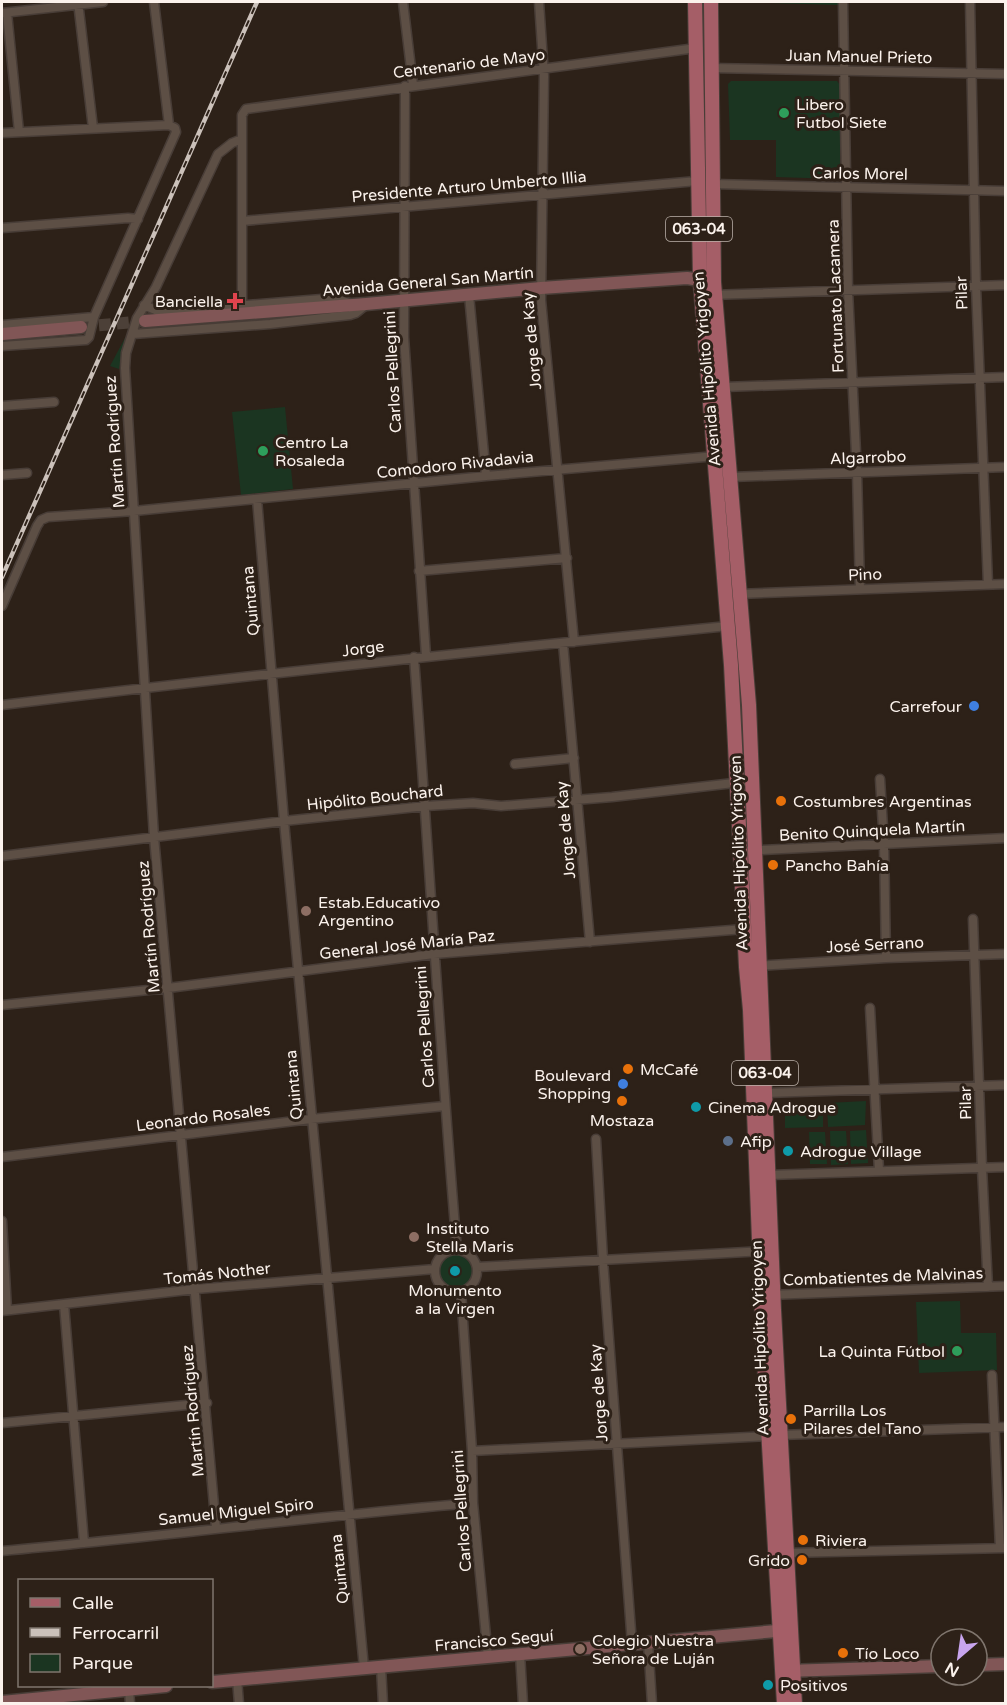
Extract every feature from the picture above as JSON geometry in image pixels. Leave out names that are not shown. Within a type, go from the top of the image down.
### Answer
[{"type":"main road","name":"Avenida Hipólito Yrigoyen","points":[[695,2],[697,182],[707,288],[728,626],[745,782],[753,966],[766,1093],[769,1175],[766,1251]]},
{"type":"main road","name":"Avenida Hipólito Yrigoyen","points":[[711,2],[714,184],[707,288],[724,387],[749,705],[745,782]]},
{"type":"main road","name":"Avenida General San Martín","points":[[140,323],[541,288],[687,278],[707,288]]},
{"type":"main road","points":[[2,334],[86,328]]},
{"type":"main road","name":"Avenida Hipólito Yrigoyen","points":[[748,851],[744,929],[753,966],[750,1010],[766,1251],[774,1436],[788,1671],[795,1704]]},
{"type":"main road","name":"Avenida Hipólito Yrigoyen","points":[[774,1436],[786,1553],[786,1630]]},
{"type":"main road","name":"Francisco Seguí","points":[[213,1682],[786,1630]]},
{"type":"main road","points":[[989,1665],[1005,1664]]},
{"type":"main road","points":[[788,1671],[929,1666]]},
{"type":"main road","name":"Avenida Hipólito Yrigoyen","points":[[784,1704],[788,1671]]},
{"type":"main road","points":[[2,1702],[154,1687]]},
{"type":"street","points":[[19,132],[4,13],[103,2]]},
{"type":"street","points":[[154,2],[169,125]]},
{"type":"street","name":"Carlos Pellegrini","points":[[403,2],[409,85],[403,207],[403,301],[426,656]]},
{"type":"street","name":"Jorge de Kay","points":[[539,2],[544,68],[541,288],[574,642]]},
{"type":"street","name":"Fortunato Lacamera","points":[[843,2],[848,291],[860,589]]},
{"type":"street","name":"Pilar","points":[[970,2],[976,286],[987,584]]},
{"type":"street","points":[[78,3],[93,128]]},
{"type":"street","name":"Centenario de Mayo","points":[[239,140],[242,115],[246,108],[696,48]]},
{"type":"street","name":"Juan Manuel Prieto","points":[[711,68],[1005,74]]},
{"type":"street","points":[[2,133],[169,125],[175,128],[176,132],[94,317],[86,328],[89,337],[86,340],[2,346]]},
{"type":"street","points":[[239,140],[243,221],[242,304]]},
{"type":"street","name":"Martín Rodríguez","points":[[216,1528],[207,1403],[154,837],[125,368],[126,353],[140,323],[144,305],[156,287],[218,154],[239,140]]},
{"type":"street","name":"Presidente Arturo Umberto Illia","points":[[243,221],[697,182]]},
{"type":"street","name":"Carlos Morel","points":[[714,184],[1005,191]]},
{"type":"street","points":[[2,228],[138,219]]},
{"type":"street","points":[[707,288],[848,291],[1005,285]]},
{"type":"street","points":[[468,295],[486,476]]},
{"type":"street","points":[[133,334],[270,324],[350,315],[356,313],[360,305],[334,298],[160,312],[144,305]]},
{"type":"street","points":[[2,325],[94,317]]},
{"type":"street","points":[[724,387],[1005,376]]},
{"type":"street","points":[[2,406],[54,402]]},
{"type":"street","name":"Comodoro Rivadavia","points":[[2,606],[37,526],[41,520],[48,517],[134,511],[559,469],[716,456]]},
{"type":"street","name":"Algarrobo","points":[[731,477],[1005,467]]},
{"type":"street","points":[[2,475],[27,473]]},
{"type":"street","name":"Quintana","points":[[257,499],[311,1119],[364,1668]]},
{"type":"street","points":[[420,571],[567,558]]},
{"type":"street","name":"Pino","points":[[726,595],[1005,584]]},
{"type":"street","name":"Jorge","points":[[2,705],[414,657],[728,626]]},
{"type":"street","name":"Jorge de Kay","points":[[563,643],[590,942]]},
{"type":"street","name":"Carlos Pellegrini","points":[[414,657],[457,1250]]},
{"type":"street","points":[[515,764],[574,758]]},
{"type":"street","points":[[880,779],[884,844],[886,958]]},
{"type":"street","name":"Hipólito Bouchard","points":[[2,856],[426,806],[473,802],[501,806],[612,797],[745,782]]},
{"type":"street","name":"Benito Quinquela Martín","points":[[748,851],[1005,838]]},
{"type":"street","name":"Pilar","points":[[973,919],[988,1287]]},
{"type":"street","name":"General José María Paz","points":[[2,1005],[168,988],[434,954],[744,929]]},
{"type":"street","name":"José Serrano","points":[[753,966],[1005,954]]},
{"type":"street","points":[[870,1008],[879,1170]]},
{"type":"street","points":[[766,1093],[1005,1085]]},
{"type":"street","name":"Leonardo Rosales","points":[[2,1157],[311,1119],[445,1106]]},
{"type":"street","name":"Jorge de Kay","points":[[596,1139],[632,1644]]},
{"type":"street","points":[[769,1175],[1005,1167]]},
{"type":"street","points":[[2,1221],[4,1310]]},
{"type":"street","points":[[457,1250],[469,1255],[477,1267],[472,1285],[461,1292],[455,1293],[444,1289],[437,1280],[435,1269],[445,1253],[457,1250]]},
{"type":"street","points":[[477,1267],[766,1251]]},
{"type":"street","name":"Tomás Nother","points":[[4,1310],[196,1289],[435,1269]]},
{"type":"street","name":"Combatientes de Malvinas","points":[[768,1295],[1005,1286]]},
{"type":"street","name":"Carlos Pellegrini","points":[[461,1292],[472,1450],[473,1503],[488,1657]]},
{"type":"street","points":[[64,1304],[84,1544]]},
{"type":"street","points":[[786,1553],[1003,1548],[992,1375]]},
{"type":"street","points":[[2,1423],[207,1403]]},
{"type":"street","points":[[472,1450],[1005,1427]]},
{"type":"street","name":"Samuel Miguel Spiro","points":[[2,1551],[473,1503]]},
{"type":"street","points":[[648,1642],[652,1704]]},
{"type":"street","points":[[520,1654],[523,1704]]},
{"type":"street","points":[[381,1666],[383,1704]]},
{"type":"street","points":[[237,1680],[239,1704]]},
{"type":"street","points":[[129,1689],[130,1704]]},
{"type":"green space","points":[[739,2],[838,2],[838,5]]},
{"type":"green space","name":"Libero Futbol Siete","points":[[731,81],[837,81],[840,85],[840,176],[837,179],[776,177],[776,140],[730,140],[728,84]]},
{"type":"green space","points":[[126,336],[119,369],[110,366]]},
{"type":"green space","name":"Centro La Rosaleda","points":[[285,407],[293,489],[241,495],[232,412]]},
{"type":"green space","points":[[866,1101],[865,1125],[828,1127],[827,1103]]},
{"type":"green space","points":[[785,1104],[823,1104],[823,1127],[785,1128]]},
{"type":"green space","points":[[866,1130],[868,1163],[851,1164],[850,1131]]},
{"type":"green space","points":[[830,1131],[846,1131],[848,1164],[831,1165]]},
{"type":"green space","points":[[809,1132],[825,1132],[827,1164],[810,1164]]},
{"type":"green space","points":[[455,1255],[467,1260],[472,1272],[467,1284],[455,1289],[443,1284],[438,1272],[443,1260]]},
{"type":"green space","name":"La Quinta Fútbol","points":[[960,1301],[961,1333],[996,1333],[997,1370],[919,1373],[916,1302]]},
{"type":"tunnel","points":[[81,327],[145,321]]},
{"type":"railway","points":[[2,577],[257,2]]},
{"type":"place","name":"Libero Futbol Siete","points":[[784,113]]},
{"type":"place","name":"Banciella","points":[[235,301]]},
{"type":"place","name":"Centro La Rosaleda","points":[[263,451]]},
{"type":"place","name":"Carrefour","points":[[974,706]]},
{"type":"place","name":"Costumbres Argentinas","points":[[781,801]]},
{"type":"place","name":"Pancho Bahía","points":[[773,865]]},
{"type":"place","name":"Estab.Educativo Argentino","points":[[306,911]]},
{"type":"place","name":"McCafé","points":[[628,1069]]},
{"type":"place","name":"Boulevard Shopping","points":[[623,1084]]},
{"type":"place","name":"Mostaza","points":[[622,1101]]},
{"type":"place","name":"Cinema Adrogue","points":[[696,1107]]},
{"type":"place","name":"Afip","points":[[728,1141]]},
{"type":"place","name":"Adrogue Village","points":[[788,1151]]},
{"type":"place","name":"Instituto Stella Maris","points":[[414,1237]]},
{"type":"place","name":"Monumento a la Virgen","points":[[455,1271]]},
{"type":"place","name":"La Quinta Fútbol","points":[[957,1351]]},
{"type":"place","name":"Parrilla Los Pilares del Tano","points":[[791,1419]]},
{"type":"place","name":"Riviera","points":[[803,1540]]},
{"type":"place","name":"Grido","points":[[802,1560]]},
{"type":"place","name":"Colegio Nuestra Señora de Luján","points":[[580,1649]]},
{"type":"place","name":"Tío Loco","points":[[843,1653]]},
{"type":"place","name":"Positivos","points":[[768,1685]]}]
